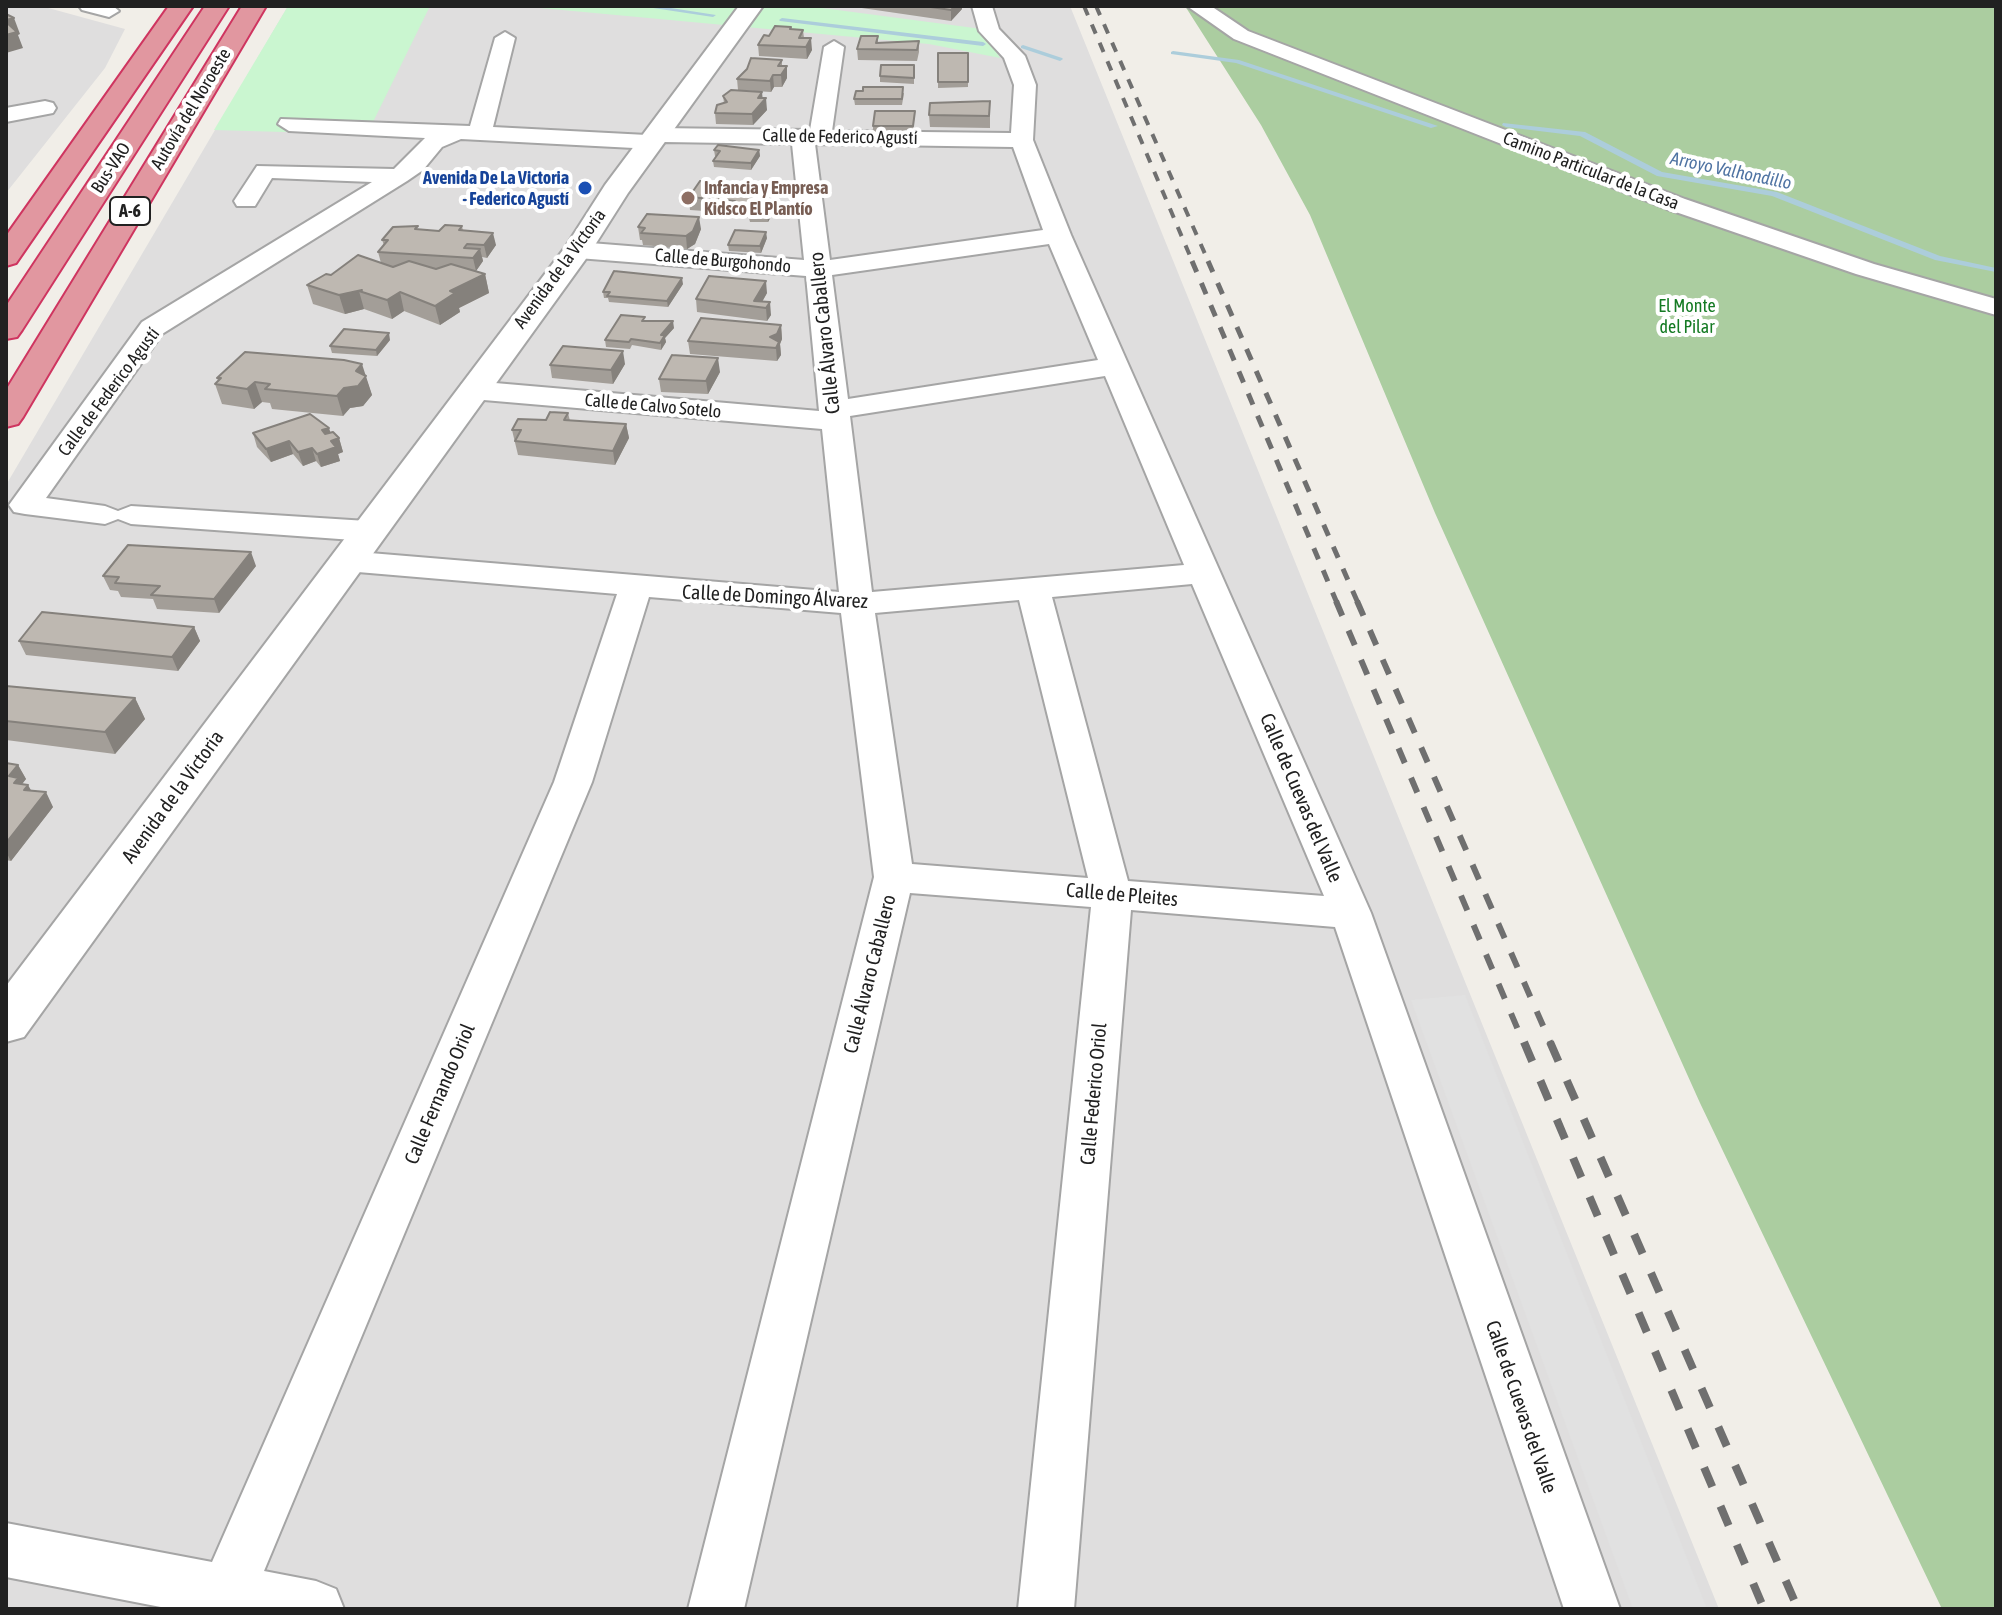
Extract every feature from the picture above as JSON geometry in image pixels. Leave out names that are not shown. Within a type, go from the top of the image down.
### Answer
[{"type":"highway","points":[[6,257],[181,6]]},
{"type":"highway","name":"Bus-VAO","points":[[6,330],[217,6]]},
{"type":"highway","name":"Autovía del Noroeste","points":[[6,417],[254,6]]},
{"type":"street","name":"Avenida de la Victoria","points":[[6,1023],[367,531],[578,250],[615,191],[751,6]]},
{"type":"street","name":"Calle de Cuevas del Valle","points":[[982,6],[989,31],[1014,56],[1025,85],[1022,140],[1058,235],[1351,913],[1592,1609]]},
{"type":"street","name":"Camino Particular de la Casa","points":[[1197,6],[1241,35],[1676,204],[1865,269],[1996,307]]},
{"type":"street","points":[[466,135],[505,38]]},
{"type":"street","name":"Calle Álvaro Caballero","points":[[716,1609],[894,877],[857,604],[819,269],[812,137],[834,47]]},
{"type":"street","points":[[6,115],[45,108]]},
{"type":"street","name":"Calle de Federico Agustí","points":[[289,124],[466,135],[1022,140]]},
{"type":"street","name":"Calle de Federico Agustí","points":[[367,531],[118,515],[25,505],[152,328],[399,176],[415,165],[434,142],[466,135]]},
{"type":"street","points":[[246,201],[265,171],[399,176]]},
{"type":"street","name":"Calle de Burgohondo","points":[[578,250],[819,269],[1058,235]]},
{"type":"street","name":"Calle de Calvo Sotelo","points":[[472,390],[834,416],[1116,366]]},
{"type":"street","name":"Calle de Domingo Álvarez","points":[[346,561],[635,588],[857,604],[1205,573]]},
{"type":"street","name":"Calle Fernando Oriol","points":[[222,1601],[573,782],[635,588]]},
{"type":"street","name":"Calle Federico Oriol","points":[[1033,588],[1112,894],[1046,1609]]},
{"type":"street","name":"Calle de Pleites","points":[[894,877],[1351,913]]},
{"type":"street","points":[[6,1550],[222,1601],[316,1609]]},
{"type":"shaded area","points":[[6,6],[41,6],[125,29],[105,68],[6,193]]},
{"type":"shaded area","points":[[288,6],[1070,6],[1719,1609],[6,1609],[6,485]]},
{"type":"shaded area","points":[[1465,995],[1707,1609],[1633,1609],[1411,1000]]},
{"type":"green space","points":[[288,6],[430,6],[373,122],[284,132],[214,130]]},
{"type":"green space","points":[[519,6],[807,6],[982,29],[1000,58],[929,44]]},
{"type":"green space","name":"El Monte del Pilar","points":[[1185,6],[1996,6],[1996,1609],[1942,1609],[1700,1103],[1435,513],[1310,215],[1261,125]]},
{"type":"building","points":[[924,6],[955,6],[951,10]]},
{"type":"building","points":[[6,22],[17,32],[6,35]]},
{"type":"building","points":[[775,26],[803,30],[799,38],[811,38],[806,47],[758,45]]},
{"type":"building","points":[[861,36],[878,36],[876,43],[919,41],[917,50],[857,49]]},
{"type":"building","points":[[938,53],[968,53],[968,82],[938,82]]},
{"type":"building","points":[[751,58],[782,60],[778,66],[787,66],[781,75],[773,75],[770,81],[737,79],[747,69]]},
{"type":"building","points":[[881,65],[914,65],[914,78],[880,76]]},
{"type":"building","points":[[863,87],[903,87],[902,99],[854,99],[856,91],[863,91]]},
{"type":"building","points":[[731,90],[762,92],[758,98],[766,98],[752,114],[715,113],[717,105],[727,102],[723,96]]},
{"type":"building","points":[[990,101],[989,116],[929,115],[930,103]]},
{"type":"building","points":[[875,111],[915,111],[913,126],[873,126]]},
{"type":"building","points":[[718,145],[759,150],[751,163],[713,161],[720,151],[714,150]]},
{"type":"building","points":[[700,181],[743,187],[739,195],[772,200],[767,210],[748,209],[750,205],[733,204],[735,201],[689,197]]},
{"type":"building","points":[[647,214],[699,217],[693,231],[686,236],[641,233],[645,228],[638,227]]},
{"type":"building","points":[[445,225],[462,226],[459,230],[493,233],[484,245],[467,244],[464,248],[480,249],[473,258],[378,252],[388,240],[382,240],[393,227],[418,226],[415,229],[439,231]]},
{"type":"building","points":[[735,230],[766,232],[760,246],[728,245]]},
{"type":"building","points":[[358,255],[393,267],[409,261],[436,269],[451,264],[485,274],[450,291],[455,293],[435,306],[400,292],[387,300],[359,291],[362,290],[339,295],[307,285],[326,274],[331,275]]},
{"type":"building","points":[[614,271],[682,278],[667,301],[607,296],[610,292],[603,292]]},
{"type":"building","points":[[709,276],[766,281],[754,301],[770,302],[766,308],[696,299]]},
{"type":"building","points":[[621,315],[645,317],[642,321],[673,321],[661,335],[665,335],[660,343],[631,339],[629,342],[605,340]]},
{"type":"building","points":[[701,318],[781,325],[777,334],[770,337],[779,342],[776,348],[688,341]]},
{"type":"building","points":[[344,329],[389,333],[376,350],[330,346]]},
{"type":"building","points":[[563,346],[623,351],[611,370],[550,365]]},
{"type":"building","points":[[245,352],[344,360],[362,364],[356,371],[366,376],[358,386],[344,388],[337,396],[265,389],[270,384],[255,382],[247,389],[215,384],[221,378],[217,378]]},
{"type":"building","points":[[672,355],[718,358],[706,381],[659,379]]},
{"type":"building","points":[[550,412],[568,413],[564,420],[626,424],[613,451],[515,441],[521,430],[512,430],[518,419],[546,420]]},
{"type":"building","points":[[310,414],[329,428],[322,430],[325,434],[333,432],[339,438],[331,441],[336,447],[317,454],[312,448],[298,452],[289,441],[266,449],[253,433]]},
{"type":"building","points":[[128,545],[251,552],[214,599],[151,595],[160,586],[115,583],[119,577],[103,576]]},
{"type":"building","points":[[42,612],[194,627],[172,657],[19,641]]},
{"type":"building","points":[[6,686],[135,698],[105,732],[6,721]]},
{"type":"building","points":[[6,763],[18,765],[9,776],[18,778],[14,783],[28,785],[24,790],[46,792],[6,843]]},
{"type":"waterway","name":"Arroyo Valhondillo","points":[[643,6],[713,15]]},
{"type":"waterway","name":"Arroyo Valhondillo","points":[[782,20],[983,44]]},
{"type":"waterway","name":"Arroyo Valhondillo","points":[[1023,47],[1060,59]]},
{"type":"waterway","name":"Arroyo Valhondillo","points":[[1173,53],[1237,61],[1434,126]]},
{"type":"waterway","name":"Arroyo Valhondillo","points":[[1506,125],[1582,134],[1660,174],[1774,194],[1938,258],[1996,270]]},
{"type":"railway","points":[[1084,6],[1193,263]]},
{"type":"railway","points":[[1096,6],[1209,263]]},
{"type":"railway","points":[[1192,261],[1337,603]]},
{"type":"railway","points":[[1208,261],[1358,603]]},
{"type":"railway","points":[[1336,601],[1524,1044]]},
{"type":"railway","points":[[1357,601],[1551,1044]]},
{"type":"railway","points":[[1524,1042],[1764,1609]]},
{"type":"railway","points":[[1550,1042],[1798,1609]]},
{"type":"place","name":"Avenida De La Victoria - Federico Agustí","points":[[585,188]]},
{"type":"place","name":"Infancia y Empresa Kidsco El Plantío","points":[[688,198]]}]
